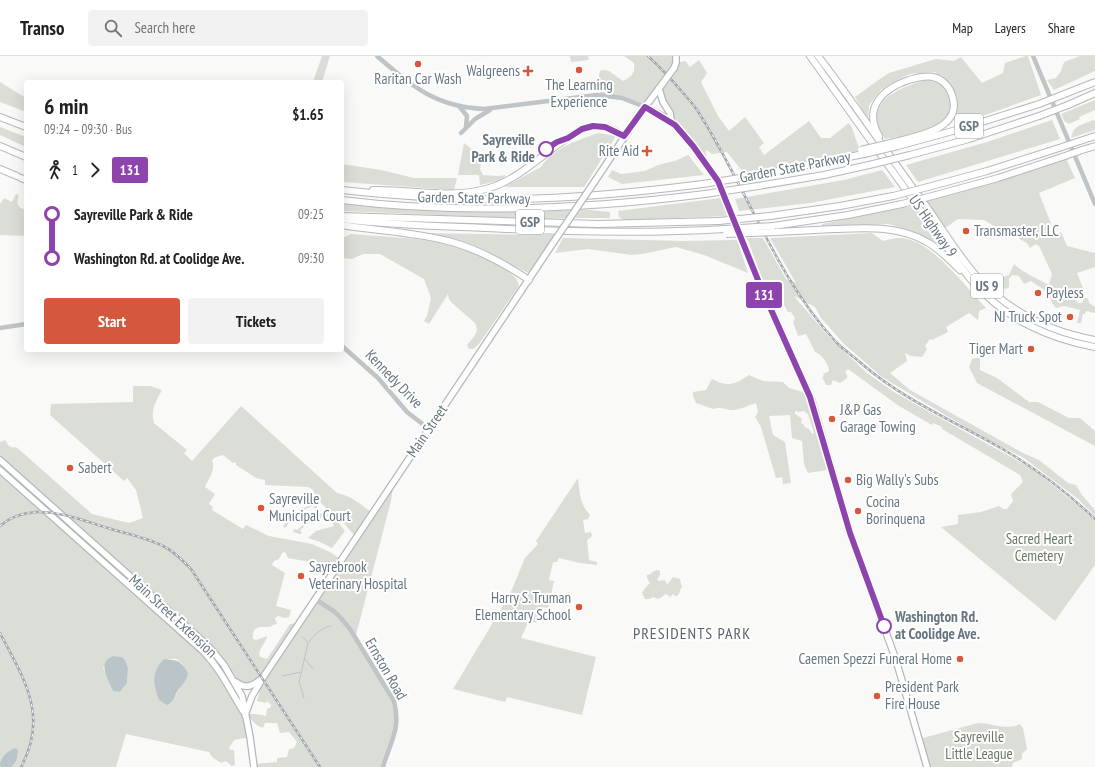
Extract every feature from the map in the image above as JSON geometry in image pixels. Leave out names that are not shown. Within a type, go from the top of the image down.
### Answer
[{"type":"highway","name":"US Highway 9","points":[[810,56],[971,280],[994,302],[1026,323],[1077,344],[1095,347]]},
{"type":"highway","name":"US Highway 9","points":[[818,56],[971,269],[998,297],[1041,323],[1072,335],[1095,340]]},
{"type":"highway","points":[[896,144],[943,126],[948,121],[954,109],[954,99],[950,90],[943,82],[927,77],[903,82],[882,95],[874,109],[873,119],[877,132],[900,164],[913,188]]},
{"type":"highway","name":"GSP","points":[[896,144],[954,131],[1039,104],[1095,82]]},
{"type":"highway","name":"Garden State Parkway","points":[[344,200],[413,207],[497,208],[615,203],[705,194],[824,175],[910,155],[969,139],[1039,116],[1095,94]]},
{"type":"highway","points":[[1068,105],[1095,98]]},
{"type":"highway","points":[[0,117],[24,126]]},
{"type":"highway","points":[[352,191],[384,190],[452,193],[480,191],[509,180],[568,138],[585,128],[597,126],[605,127],[624,136]]},
{"type":"highway","name":"Garden State Parkway","points":[[344,216],[598,224],[719,221],[770,216],[833,207],[893,196],[987,171],[1095,136]]},
{"type":"highway","name":"Garden State Parkway","points":[[344,190],[423,197],[519,199],[598,195],[703,184],[752,176],[839,159],[896,144]]},
{"type":"highway","points":[[0,146],[24,156]]},
{"type":"highway","points":[[725,232],[854,214],[902,204],[998,178],[1095,146]]},
{"type":"highway","points":[[0,169],[22,178]]},
{"type":"highway","name":"Garden State Parkway","points":[[344,219],[406,225],[556,232],[725,232]]},
{"type":"highway","points":[[344,225],[406,225]]},
{"type":"highway","points":[[344,225],[428,237],[452,242],[489,256],[529,280]]},
{"type":"highway","points":[[725,232],[776,232],[870,228],[890,229],[922,239],[938,249],[971,280]]},
{"type":"main road","name":"Main Street","points":[[245,714],[252,696],[315,599],[624,136],[674,68],[676,56]]},
{"type":"main road","points":[[659,89],[663,102],[670,113],[671,121]]},
{"type":"main road","points":[[645,107],[671,121],[693,146],[718,181],[760,285],[810,397],[850,533],[896,660],[927,767]]},
{"type":"main road","name":"Main Street Extension","points":[[0,460],[202,641],[220,660],[234,680],[242,696],[245,714]]},
{"type":"main road","name":"Main Street Extension","points":[[0,470],[204,652],[223,676],[245,714]]},
{"type":"main road","points":[[234,680],[242,686],[248,687],[263,678]]},
{"type":"main road","points":[[245,714],[254,767]]},
{"type":"street","points":[[377,56],[419,91],[433,98],[459,106],[479,109],[494,108],[597,95],[622,98],[645,107]]},
{"type":"street","points":[[1033,56],[1095,204]]},
{"type":"street","points":[[459,106],[467,116],[466,127]]},
{"type":"street","points":[[461,133],[475,119],[494,108]]},
{"type":"street","points":[[0,328],[24,324]]},
{"type":"street","name":"Kennedy Drive","points":[[344,348],[382,382],[407,412],[429,429]]},
{"type":"street","name":"Ernston Road","points":[[315,599],[340,617],[350,629],[394,701],[397,714],[397,723],[383,767]]},
{"type":"green space","points":[[322,56],[330,56],[323,80],[314,80]]},
{"type":"green space","points":[[570,56],[588,56],[589,60],[571,62]]},
{"type":"green space","points":[[624,56],[676,56],[676,63],[685,61],[690,67],[699,60],[707,73],[701,82],[718,116],[729,131],[745,117],[764,143],[759,147],[764,155],[809,121],[821,138],[830,138],[849,123],[861,150],[839,159],[752,176],[743,172],[727,152],[712,154],[707,150],[705,152],[707,155],[702,158],[675,125],[659,89],[645,107],[634,102],[600,95],[600,71],[609,71],[623,81],[633,74],[634,63]]},
{"type":"green space","points":[[1028,56],[1041,95],[955,126],[955,95],[948,85],[935,72],[910,74],[881,90],[869,105],[868,120],[855,97],[889,73],[936,59],[954,61],[961,57],[982,83],[1003,73],[1005,63]]},
{"type":"green space","points":[[1080,56],[1095,56],[1095,71],[1054,90],[1047,80],[1056,78],[1061,71],[1064,62]]},
{"type":"green space","points":[[926,80],[942,85],[949,95],[949,110],[945,119],[938,126],[917,134],[885,139],[877,122],[879,108],[883,102],[888,96],[903,88]]},
{"type":"green space","points":[[0,82],[24,97],[24,111],[0,102]]},
{"type":"green space","points":[[1095,100],[1095,110],[1079,117],[1080,119],[1069,124],[1065,122],[1061,114]]},
{"type":"green space","points":[[1052,120],[1060,139],[918,182],[906,165],[987,142]]},
{"type":"green space","points":[[1093,120],[1095,121],[1095,130],[1071,138],[1076,128]]},
{"type":"green space","points":[[0,127],[24,136],[24,146],[0,135]]},
{"type":"green space","points":[[598,133],[616,136],[584,187],[504,187],[541,167],[546,160],[559,150]]},
{"type":"green space","points":[[464,143],[482,157],[480,169],[483,175],[506,175],[502,180],[480,185],[479,175],[458,175]]},
{"type":"green space","points":[[688,155],[704,175],[622,184],[608,177],[612,170],[621,174],[645,171]]},
{"type":"green space","points":[[1065,156],[1075,178],[1039,193],[1055,234],[1061,232],[1067,246],[1095,253],[1095,267],[1077,273],[1083,288],[1072,290],[1071,294],[1078,303],[1082,303],[1084,298],[1088,298],[1089,303],[1095,307],[1095,313],[1086,311],[1085,314],[1083,314],[1081,323],[1077,323],[1080,310],[1064,306],[1056,308],[1052,303],[1049,293],[1031,281],[1024,284],[1019,276],[1012,275],[1009,279],[1009,287],[1006,289],[996,284],[995,280],[1001,275],[1004,277],[1009,275],[1014,264],[1025,273],[1049,285],[1052,274],[1039,246],[1036,244],[1030,248],[1027,243],[1005,233],[984,220],[958,219],[942,230],[920,199]]},
{"type":"green space","points":[[344,164],[381,170],[414,178],[457,178],[454,190],[344,182]]},
{"type":"green space","points":[[882,170],[895,187],[810,203],[739,211],[735,199],[844,180]]},
{"type":"green space","points":[[16,194],[19,195],[18,205],[24,209],[24,236],[0,235],[0,204],[4,198],[12,202]]},
{"type":"green space","points":[[721,198],[727,216],[624,220],[619,217],[618,211]]},
{"type":"green space","points":[[344,204],[427,210],[485,212],[570,209],[566,218],[543,219],[344,211]]},
{"type":"green space","points":[[912,206],[939,244],[912,231],[888,224],[822,227],[822,224]]},
{"type":"green space","points":[[581,209],[610,212],[610,218],[575,218]]},
{"type":"green space","points":[[428,233],[555,235],[528,273],[471,244]]},
{"type":"green space","name":"Sacred Heart Cemetery","points":[[872,233],[883,241],[899,238],[911,240],[923,246],[947,265],[986,308],[979,311],[978,320],[969,313],[946,327],[948,332],[932,340],[930,339],[925,346],[927,349],[922,357],[911,356],[905,353],[907,361],[890,373],[910,390],[1023,453],[1039,460],[1068,483],[1076,485],[1082,495],[1095,510],[1095,516],[1078,499],[1024,458],[972,431],[882,377],[844,344],[821,318],[815,307],[794,296],[829,337],[867,373],[894,392],[1033,469],[1095,521],[1095,565],[1055,621],[941,527],[958,524],[958,515],[981,512],[999,506],[1003,509],[1007,509],[1013,501],[1011,494],[1023,482],[1020,475],[942,429],[942,427],[933,423],[932,425],[899,406],[848,369],[845,372],[847,378],[840,383],[833,380],[831,385],[826,385],[822,377],[824,376],[823,374],[829,371],[826,362],[815,352],[806,334],[798,336],[793,322],[795,318],[791,312],[788,312],[783,303],[773,307],[747,238],[763,238],[786,279],[796,283],[770,238]]},
{"type":"green space","points":[[351,234],[430,241],[449,245],[486,258],[508,272],[515,278],[519,286],[479,344],[473,349],[469,349],[467,345],[475,335],[477,329],[475,323],[452,303],[448,294],[429,324],[424,321],[427,316],[431,298],[424,279],[380,254],[363,254],[352,259],[344,258],[344,237]]},
{"type":"green space","points":[[563,238],[683,241],[737,240],[748,273],[704,255],[676,247],[632,255],[588,249],[555,253]]},
{"type":"green space","points":[[980,357],[980,370],[997,378],[1029,402],[1038,402],[1069,418],[1080,418],[1095,431],[1095,446],[977,383],[969,367],[972,359]]},
{"type":"green space","points":[[749,375],[763,381],[783,382],[789,388],[803,392],[808,402],[827,470],[808,473],[804,464],[802,441],[792,438],[790,415],[769,416],[773,435],[785,442],[791,483],[783,484],[782,477],[776,478],[761,427],[755,417],[758,412],[756,403],[733,410],[721,408],[713,409],[696,403],[693,392],[706,390],[712,379],[722,383],[731,384]],"holes":[[[795,411],[804,411],[808,414],[814,433],[812,434],[809,429],[801,423],[802,419],[795,414]]]},
{"type":"green space","points":[[133,386],[150,386],[162,390],[153,410],[154,423],[187,450],[184,453],[192,461],[241,406],[337,493],[351,498],[372,513],[394,480],[391,501],[355,639],[394,701],[397,723],[383,767],[254,767],[253,764],[277,762],[277,758],[287,757],[289,749],[294,748],[297,742],[289,732],[280,733],[277,723],[265,723],[263,728],[258,726],[246,715],[250,737],[234,740],[229,748],[234,750],[235,765],[232,766],[226,761],[221,763],[212,757],[209,752],[126,734],[116,767],[0,767],[0,470],[204,652],[245,714],[266,716],[267,709],[271,707],[267,701],[266,703],[257,701],[263,678],[249,687],[234,680],[220,660],[0,460],[0,441],[5,440],[9,446],[16,447],[92,514],[129,523],[143,518],[136,490],[127,478],[124,481],[50,415],[51,404],[133,402]],"holes":[[[223,455],[233,463],[236,462],[236,465],[256,478],[265,480],[265,485],[308,487],[312,489],[318,500],[330,512],[338,517],[356,537],[341,560],[332,553],[312,544],[269,536],[246,525],[243,529],[212,510],[213,507],[209,504],[215,494],[205,487],[213,471],[212,460]],[[285,552],[288,558],[316,563],[331,576],[299,623],[290,624],[267,659],[260,657],[259,654],[267,636],[256,640],[253,639],[253,634],[257,628],[270,627],[277,624],[275,618],[278,616],[285,618],[289,617],[291,610],[276,606],[285,573],[272,565],[274,561],[279,559],[282,553]],[[114,656],[122,657],[125,660],[128,668],[127,683],[120,692],[113,691],[103,668]],[[166,659],[176,659],[183,664],[180,688],[177,691],[176,697]]]},
{"type":"green space","points":[[578,478],[582,502],[586,511],[590,515],[588,519],[583,520],[585,533],[591,532],[592,536],[587,540],[589,560],[597,562],[597,565],[559,558],[557,562],[553,562],[549,580],[554,581],[548,608],[543,607],[539,622],[528,623],[521,638],[596,657],[582,715],[507,697],[505,702],[453,689],[510,594],[525,558],[538,544],[536,541]]},
{"type":"green space","points":[[310,501],[316,503],[316,510],[313,506],[294,517],[285,528],[283,526],[295,513],[310,505]]},
{"type":"green space","points":[[319,513],[327,514],[332,518],[330,519],[328,516],[311,521],[300,530],[302,533],[300,534],[293,532],[294,529],[297,530],[307,521],[320,516]]},
{"type":"green space","points":[[337,521],[345,531],[332,548],[308,538],[316,531],[334,526],[333,523]]},
{"type":"green space","points":[[657,570],[660,571],[660,575],[657,580],[665,580],[667,585],[673,577],[680,579],[682,588],[677,596],[673,594],[670,597],[665,594],[658,599],[653,597],[650,599],[645,599],[642,593],[650,583],[647,575]]},
{"type":"green space","name":"Sayreville Little League","points":[[978,723],[1004,727],[1020,724],[1023,728],[1027,749],[1022,754],[1022,759],[1013,763],[1012,767],[927,767],[919,739]]},
{"type":"shaded area","points":[[114,656],[122,657],[128,668],[127,683],[120,692],[113,691],[106,676],[104,666],[109,658]]},
{"type":"shaded area","points":[[164,659],[181,663],[188,673],[186,680],[178,690],[173,700],[167,705],[159,700],[155,688],[154,678],[157,669]]},
{"type":"shaded area","points":[[15,748],[18,750],[17,759],[14,764],[11,767],[0,766],[1,760],[5,755]]},
{"type":"waterway","points":[[309,642],[318,632],[331,626]]},
{"type":"waterway","points":[[303,637],[308,643],[299,682],[304,698]]},
{"type":"waterway","points":[[305,659],[313,669]]},
{"type":"waterway","points":[[282,676],[301,672]]},
{"type":"railway","points":[[648,56],[671,79],[697,110],[731,168],[762,229],[795,288],[814,316],[836,342],[878,377],[913,400],[987,440],[1030,466],[1063,491],[1095,519]]},
{"type":"railway","points":[[0,526],[17,516],[27,513],[55,513],[144,538],[157,543],[174,553],[191,569],[320,767]]},
{"type":"railway","points":[[0,633],[25,682],[33,714],[33,731],[29,748],[21,767]]},
{"type":"bus line","name":"131","points":[[546,149],[582,129],[593,126],[605,127],[624,136],[645,107],[671,121],[697,151],[718,181],[760,285],[810,397],[850,533],[884,626]]},
{"type":"place","name":"Raritan Car Wash","points":[[418,64]]},
{"type":"place","name":"The Learning Experience","points":[[579,70]]},
{"type":"place","name":"Walgreens","points":[[528,71]]},
{"type":"place","name":"Sayreville Park & Ride","points":[[546,149]]},
{"type":"place","name":"Rite Aid","points":[[647,151]]},
{"type":"place","name":"Transmaster, LLC","points":[[966,231]]},
{"type":"place","name":"Payless","points":[[1038,293]]},
{"type":"place","name":"NJ Truck Spot","points":[[1070,317]]},
{"type":"place","name":"Tiger Mart","points":[[1031,349]]},
{"type":"place","name":"J&P Gas Garage Towing","points":[[832,419]]},
{"type":"place","name":"Sabert","points":[[70,468]]},
{"type":"place","name":"Big Wally's Subs","points":[[848,480]]},
{"type":"place","name":"Sayreville Municipal Court","points":[[261,508]]},
{"type":"place","name":"Cocina Borinquena","points":[[858,511]]},
{"type":"place","name":"Sayrebrook Veterinary Hospital","points":[[301,576]]},
{"type":"place","name":"Harry S. Truman Elementary School","points":[[579,607]]},
{"type":"place","name":"Washington Rd. at Coolidge Ave.","points":[[884,626]]},
{"type":"place","name":"Caemen Spezzi Funeral Home","points":[[960,659]]},
{"type":"place","name":"President Park Fire House","points":[[877,696]]},
{"type":"district","name":"PRESIDENTS PARK","points":[[692,633]]}]
